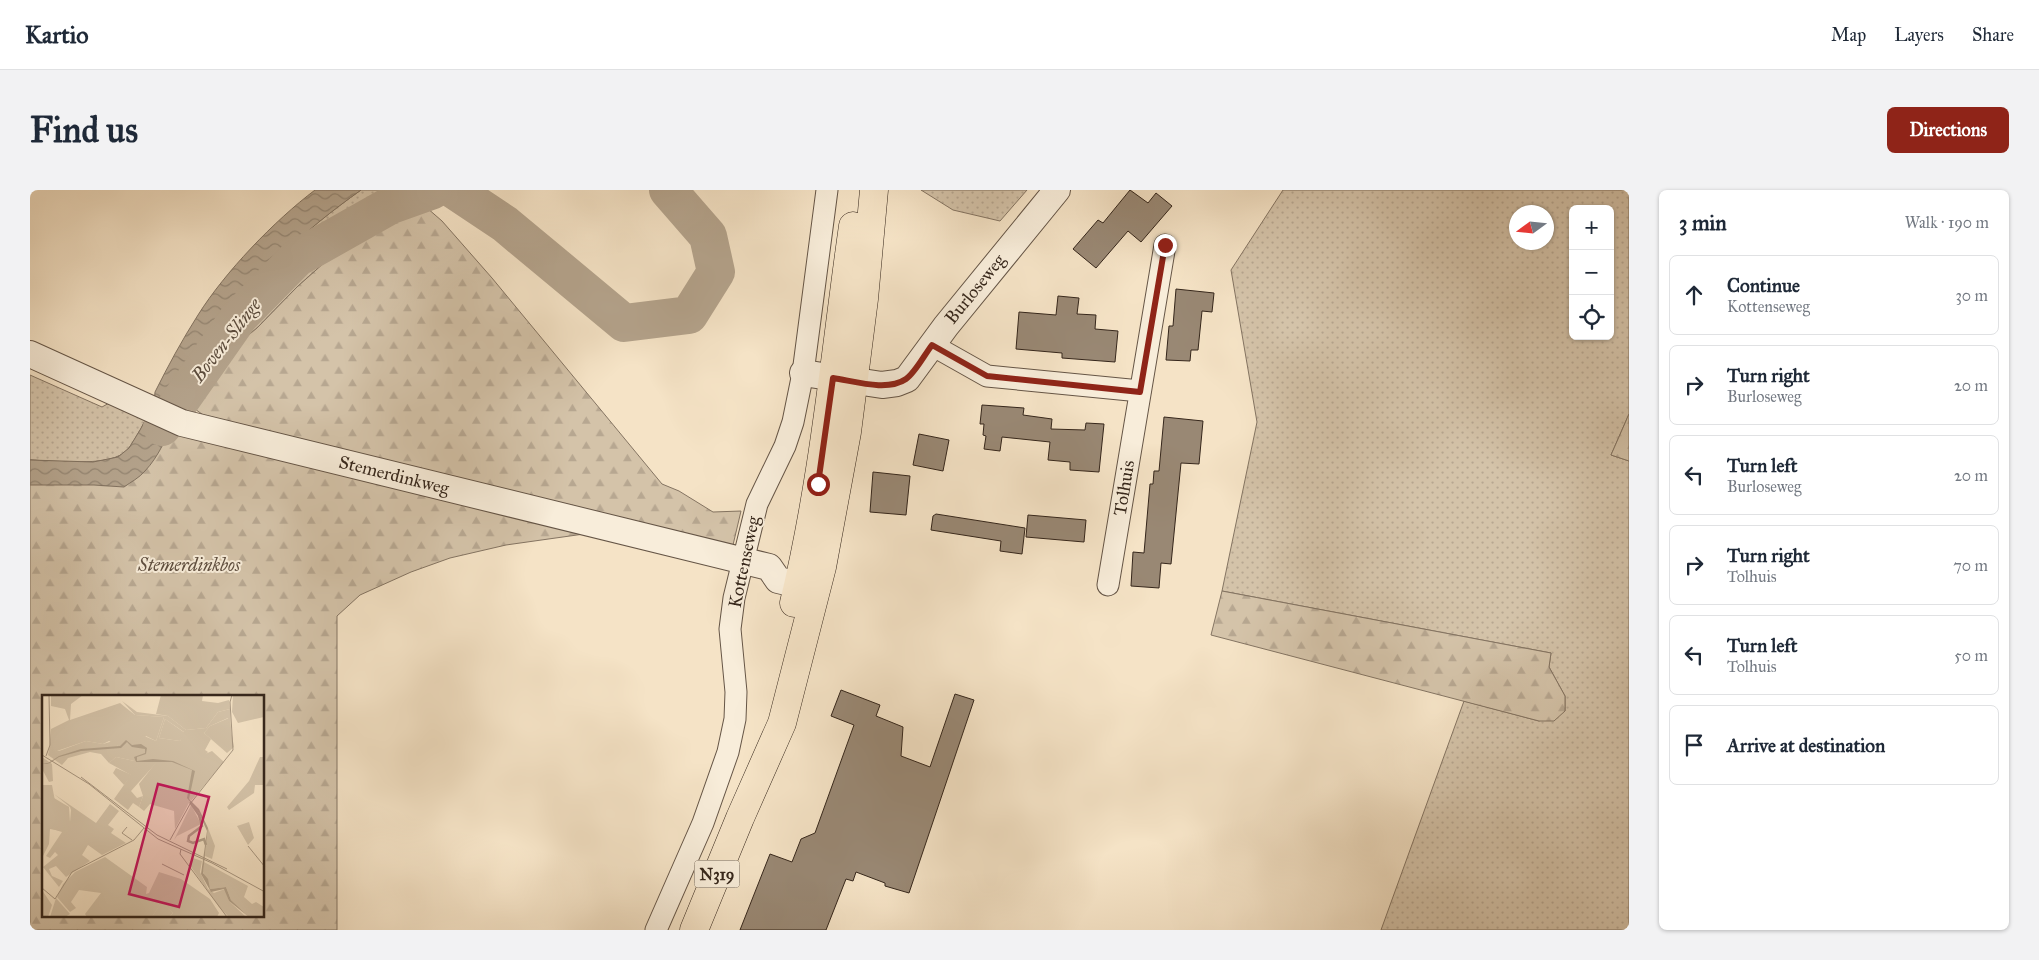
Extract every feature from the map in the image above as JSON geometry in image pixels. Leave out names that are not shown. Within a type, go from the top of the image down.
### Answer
[{"type":"main road","name":"N319","points":[[844,380],[858,190]]},
{"type":"main road","name":"N319","points":[[694,930],[740,818],[810,576],[818,484],[844,380],[874,190]]},
{"type":"street","name":"Kottenseweg","points":[[656,930],[702,824],[728,752],[735,719],[736,692],[730,629],[734,598],[757,504],[785,446],[793,422],[803,373],[827,190]]},
{"type":"street","name":"Burloseweg","points":[[803,373],[882,385],[897,383],[907,378],[946,326],[1057,190]]},
{"type":"street","name":"Tolhuis","points":[[1108,585],[1165,245]]},
{"type":"street","points":[[932,345],[987,376],[1140,392]]},
{"type":"street","name":"Stemerdinkweg","points":[[30,354],[182,423],[768,567],[782,560],[810,576]]},
{"type":"green space","points":[[361,190],[381,190],[406,206],[362,229],[297,287],[257,328],[215,363],[190,414],[179,409],[214,340],[243,297],[298,239]]},
{"type":"green space","points":[[921,190],[1027,190],[1000,221],[953,210]]},
{"type":"green space","points":[[1283,190],[1629,190],[1629,414],[1611,455],[1629,461],[1629,930],[1381,930],[1464,701],[1539,721],[1565,711],[1565,696],[1549,667],[1551,653],[1222,591],[1257,422],[1231,270]]},
{"type":"green space","points":[[419,201],[442,221],[492,278],[662,484],[679,491],[713,512],[741,511],[733,545],[216,424],[192,407],[215,363],[257,328],[297,287],[362,229]]},
{"type":"green space","points":[[30,375],[102,407],[118,398],[148,415],[132,445],[120,455],[96,462],[30,460]]},
{"type":"green space","points":[[1629,414],[1629,461],[1611,455]]},
{"type":"green space","name":"Stemerdinkbos","points":[[171,427],[584,534],[506,545],[450,558],[411,572],[360,595],[337,616],[337,930],[30,930],[30,460],[98,461],[117,457],[131,445],[140,430]]},
{"type":"green space","points":[[1222,591],[1551,653],[1549,667],[1565,696],[1565,711],[1554,721],[1539,721],[1211,635]]},
{"type":"water","points":[[315,190],[361,190],[299,239],[260,277],[243,297],[213,341],[162,446],[143,473],[124,487],[30,485],[30,460],[93,462],[118,457],[129,448],[154,404],[155,392],[170,363],[192,324],[209,299],[251,248]]},
{"type":"building","points":[[1130,190],[1148,203],[1156,193],[1172,206],[1141,242],[1128,231],[1096,268],[1073,249],[1098,220],[1103,223]]},
{"type":"building","points":[[1176,289],[1214,293],[1212,312],[1202,311],[1198,350],[1191,350],[1190,361],[1166,360],[1169,326],[1173,326]]},
{"type":"building","points":[[1058,296],[1079,298],[1077,314],[1096,315],[1095,329],[1118,331],[1115,362],[1062,358],[1062,353],[1016,349],[1019,312],[1056,315]]},
{"type":"building","points":[[982,405],[1024,408],[1023,415],[1052,419],[1051,429],[1085,430],[1086,423],[1104,424],[1099,472],[1070,470],[1070,462],[1048,460],[1050,442],[1002,437],[1000,451],[984,449],[986,436],[983,435],[984,424],[980,424]]},
{"type":"building","points":[[1164,417],[1203,421],[1199,464],[1181,463],[1171,564],[1161,563],[1159,588],[1131,586],[1133,552],[1144,553],[1150,484],[1153,484],[1154,471],[1159,471]]},
{"type":"building","points":[[919,434],[949,440],[943,471],[913,465]]},
{"type":"building","points":[[873,472],[910,476],[906,515],[870,512]]},
{"type":"building","points":[[936,514],[1025,528],[1022,554],[1000,551],[1001,541],[931,530],[933,516]]},
{"type":"building","points":[[1028,515],[1086,520],[1084,542],[1026,537]]},
{"type":"building","points":[[841,690],[880,705],[876,716],[903,727],[901,756],[930,767],[955,694],[974,700],[909,893],[885,886],[885,883],[856,872],[853,881],[846,879],[826,930],[740,930],[770,854],[792,862],[801,839],[815,833],[854,725],[831,716]]},
{"type":"waterway","name":"Boven-Slinge","points":[[162,427],[239,317],[297,258],[391,205],[433,190]]},
{"type":"waterway","name":"Boven-Slinge","points":[[454,190],[505,224],[624,323],[689,315],[716,272],[708,236],[668,190]]},
{"type":"route","points":[[818,484],[833,378],[882,385],[897,383],[907,378],[932,345],[987,376],[1140,392],[1165,245]]}]
